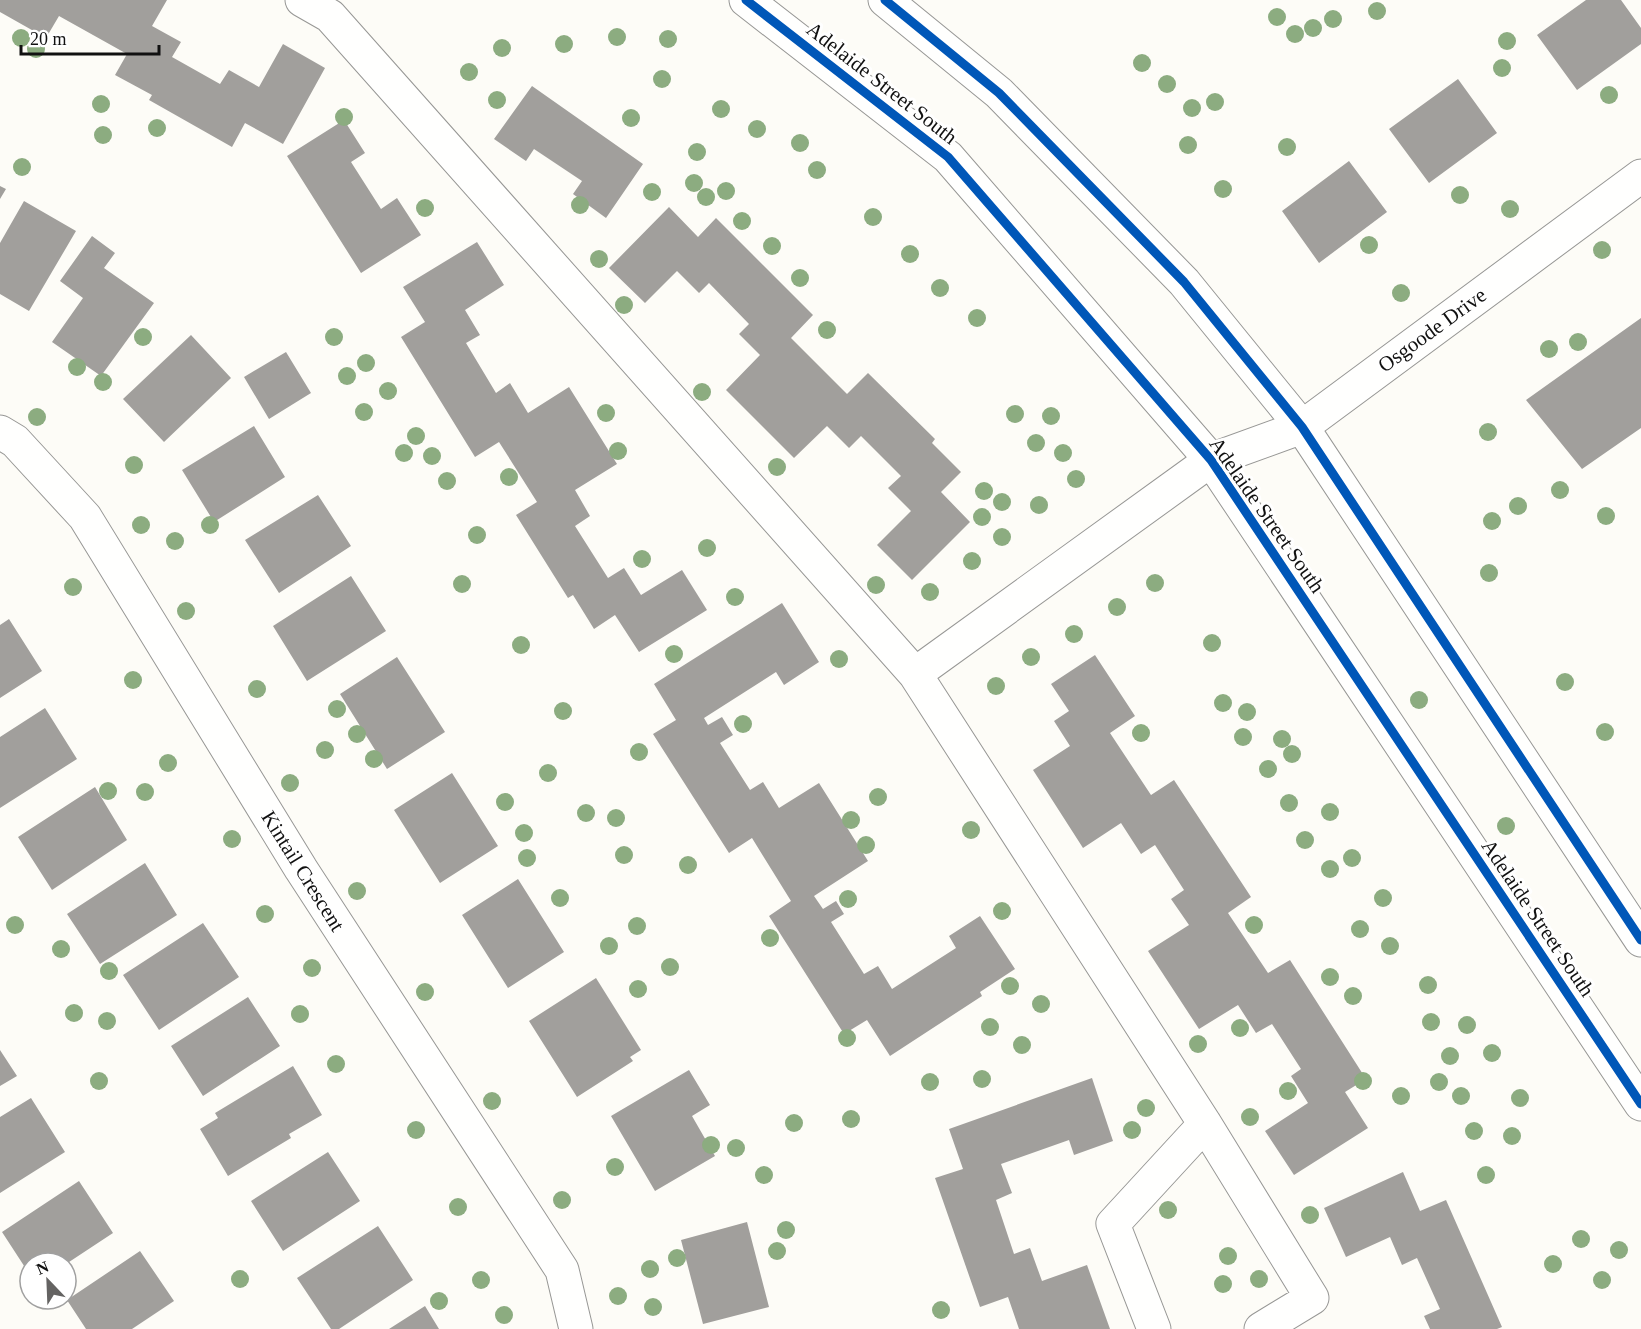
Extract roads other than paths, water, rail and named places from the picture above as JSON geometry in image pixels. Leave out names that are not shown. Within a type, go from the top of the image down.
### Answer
[{"type":"street","points":[[302,0],[330,16],[915,675],[1205,1124],[1312,1298],[1261,1329]]},
{"type":"street","name":"Adelaide Street South","points":[[746,0],[948,157],[1211,460],[1641,1104]]},
{"type":"street","points":[[885,0],[999,93],[1185,282],[1302,427],[1641,940]]},
{"type":"street","name":"Osgoode Drive","points":[[915,675],[1211,460],[1302,427],[1641,176]]},
{"type":"street","name":"Kintail Crescent","points":[[0,432],[15,441],[85,517],[301,869],[562,1270],[576,1329]]},
{"type":"street","points":[[1154,1329],[1113,1224],[1205,1124]]}]
